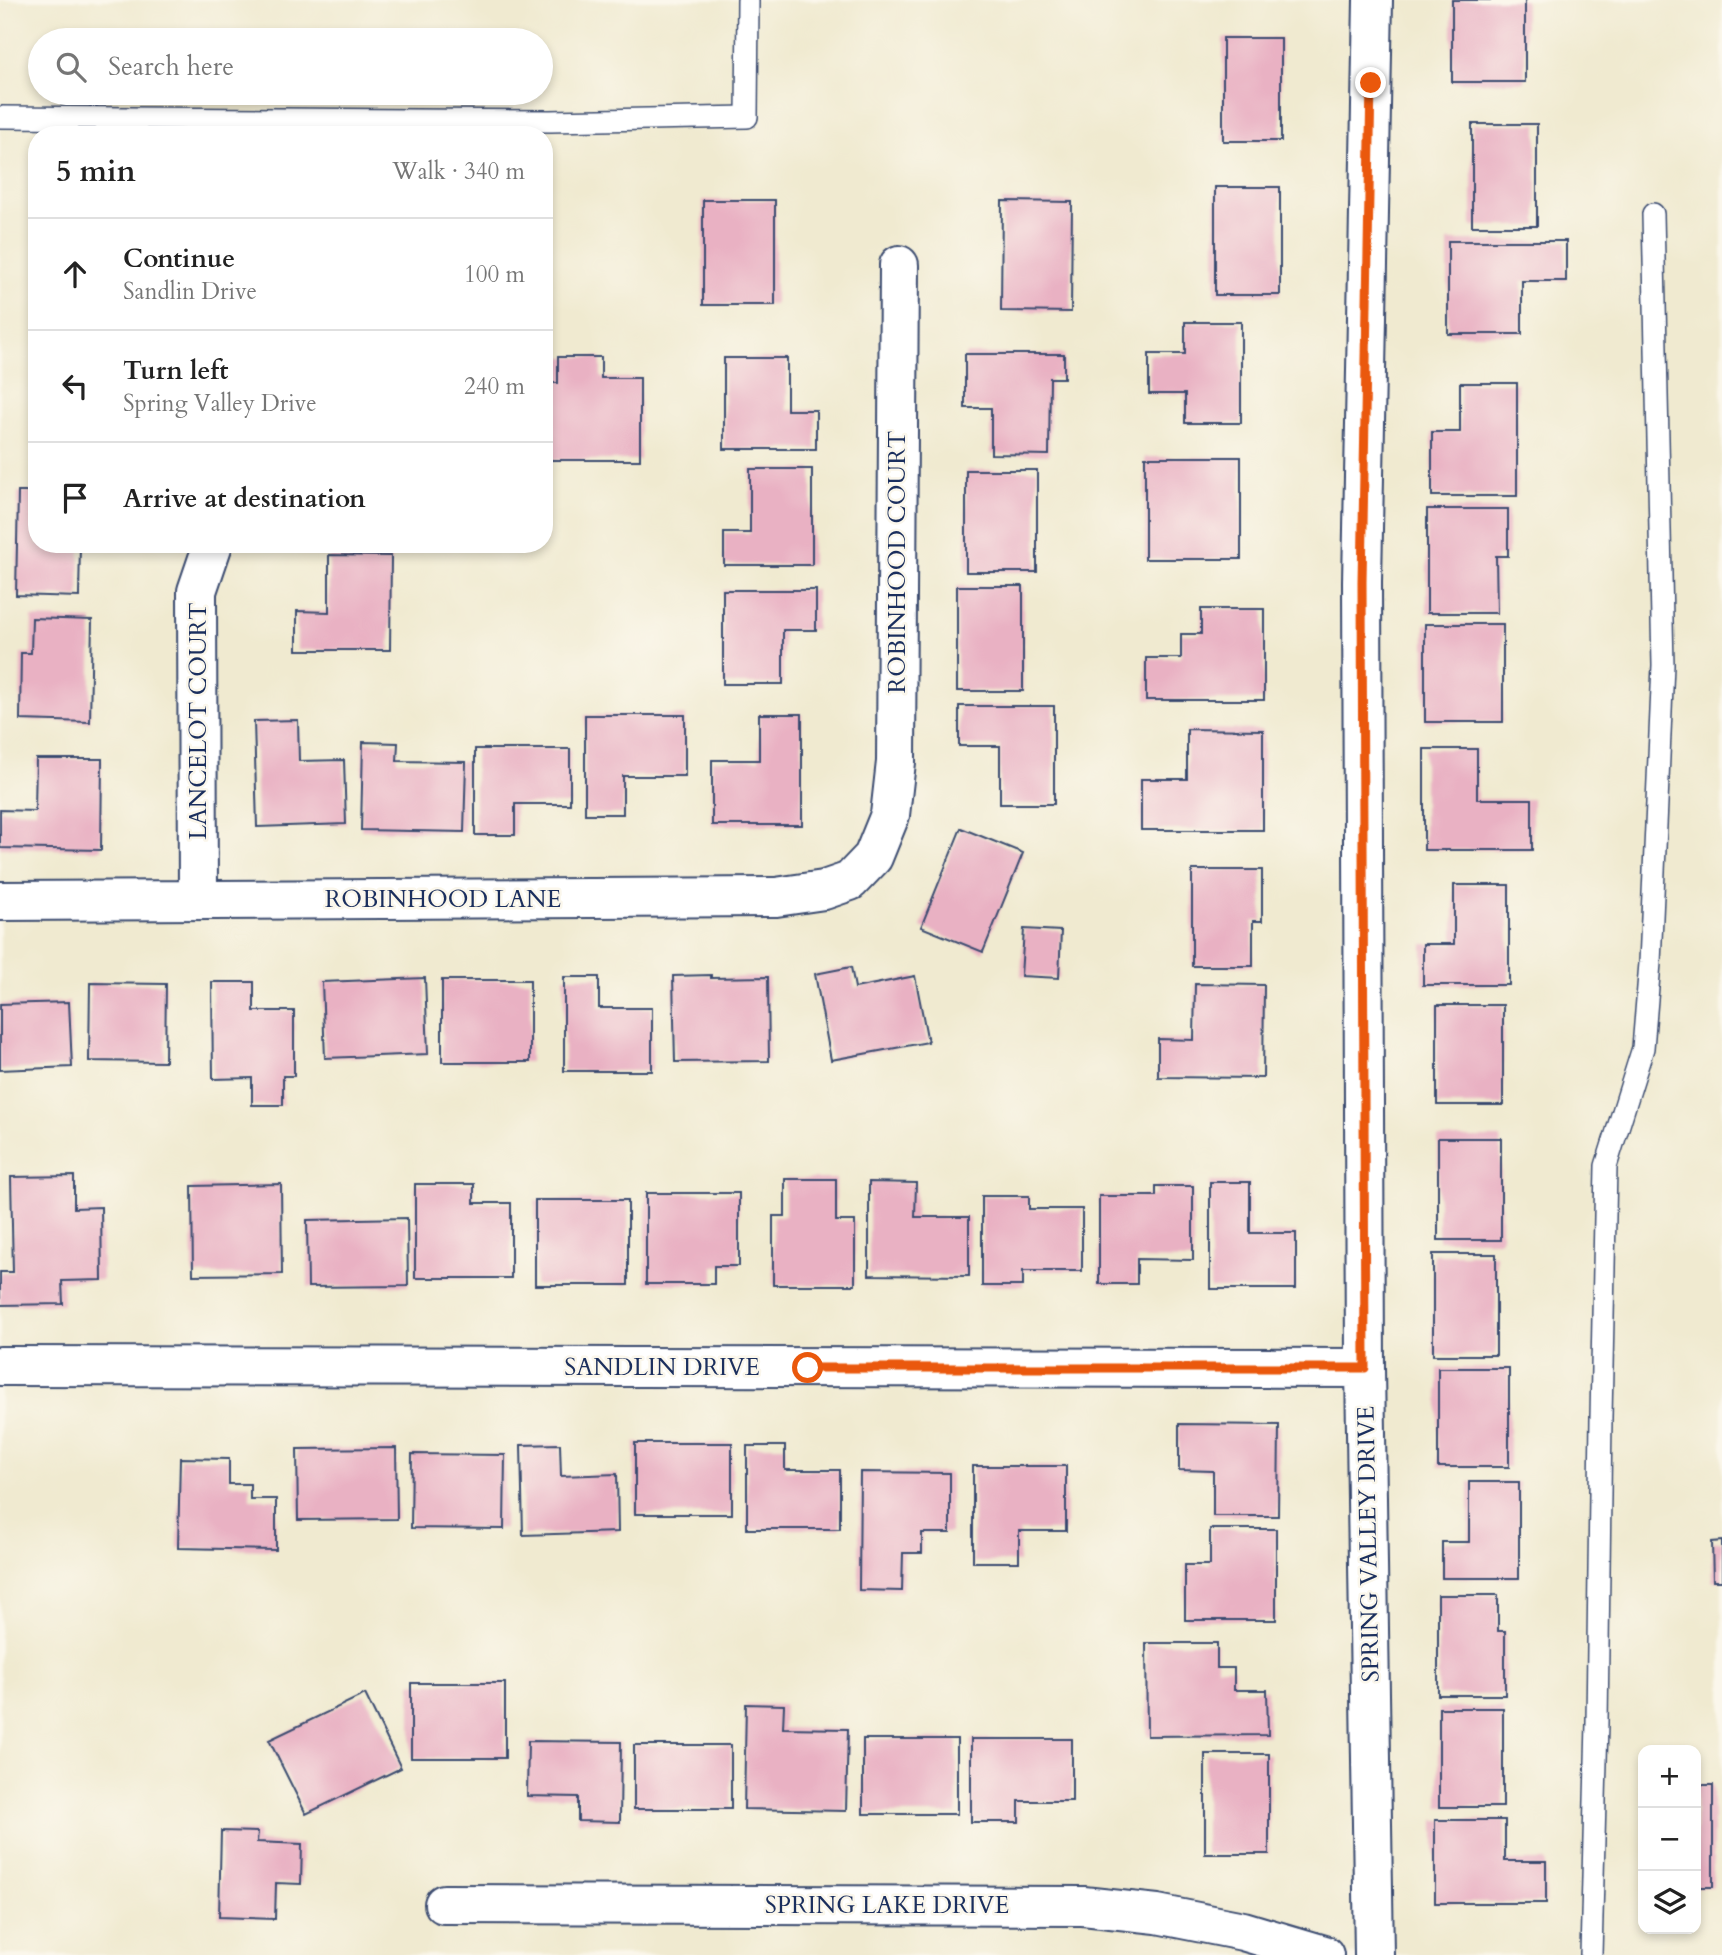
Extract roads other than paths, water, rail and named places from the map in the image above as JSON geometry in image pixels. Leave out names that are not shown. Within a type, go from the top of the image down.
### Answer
[{"type":"street","name":"SPRING VALLEY DRIVE","points":[[1373,0],[1362,582],[1365,1368],[1374,1955]]},
{"type":"street","name":"ROBINHOOD COURT","points":[[873,857],[890,815],[896,762],[899,265]]},
{"type":"street","name":"LANCELOT COURT","points":[[198,900],[197,591],[210,553]]},
{"type":"street","name":"ROBINHOOD LANE","points":[[0,901],[776,897],[824,890],[850,881],[873,857]]},
{"type":"street","name":"SANDLIN DRIVE","points":[[0,1366],[1365,1368]]},
{"type":"street","name":"SPRING LAKE DRIVE","points":[[444,1904],[1083,1906],[1157,1914],[1243,1931],[1324,1955]]},
{"type":"lane","points":[[0,117],[536,121],[747,117],[748,0]]},
{"type":"lane","points":[[1591,1955],[1606,1166],[1643,1048],[1650,963],[1663,665],[1653,214]]}]
